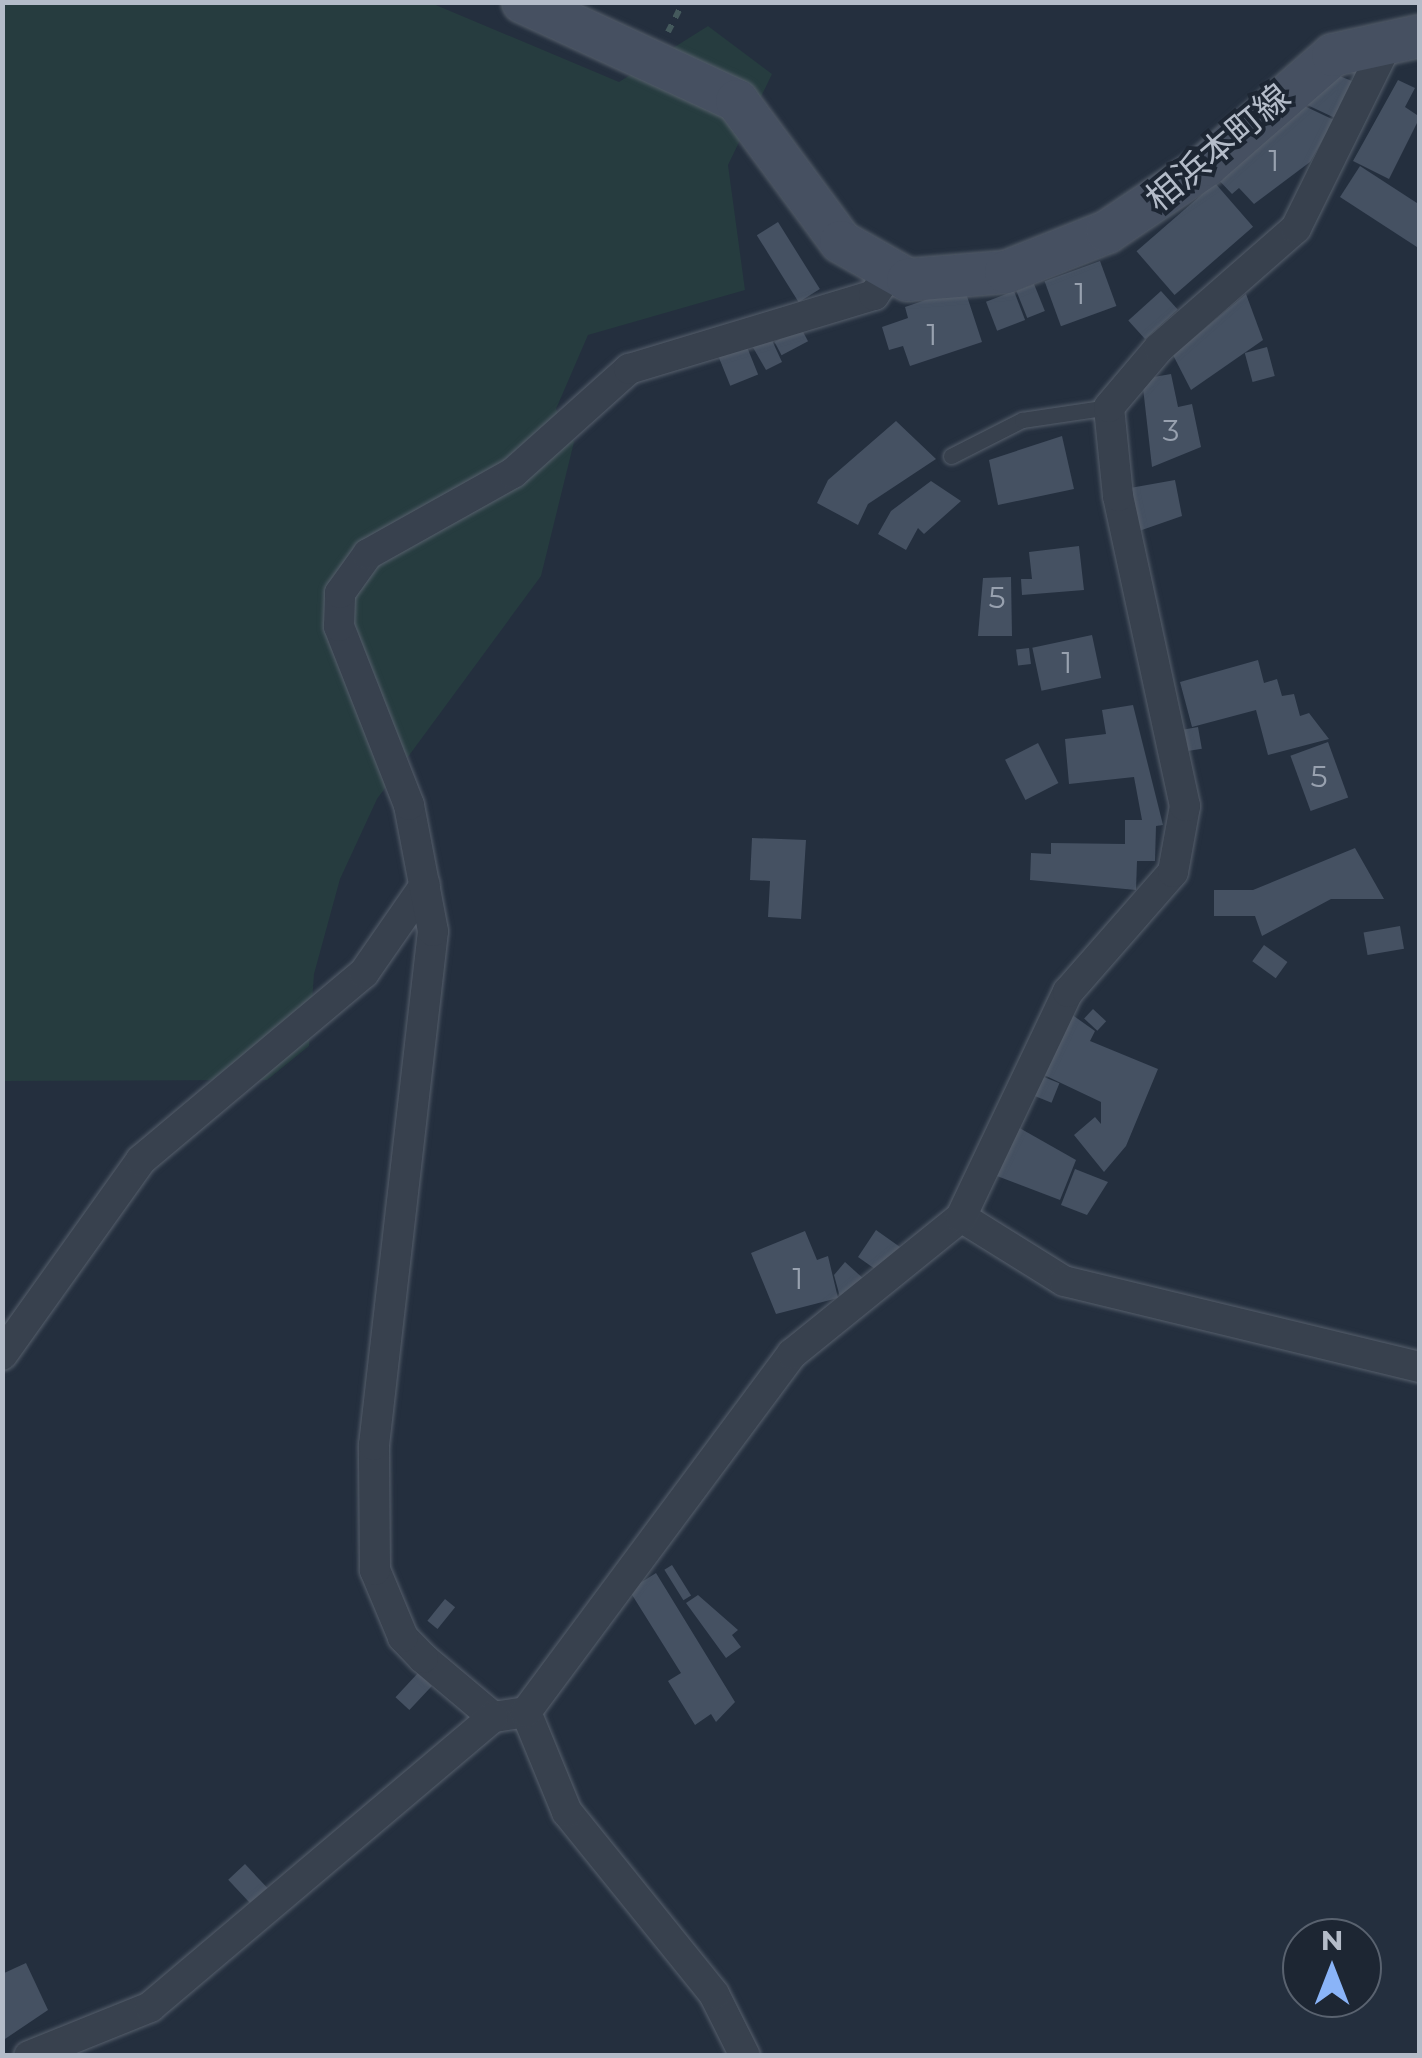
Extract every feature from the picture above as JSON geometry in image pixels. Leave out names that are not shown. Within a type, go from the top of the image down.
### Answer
[{"type":"main road","points":[[523,2],[737,100],[841,242],[888,274]]},
{"type":"main road","name":"相浜本町線","points":[[888,274],[1006,272],[1107,232],[1207,165],[1312,69],[1405,37]]},
{"type":"street","points":[[29,2056],[150,2007],[494,1717],[526,1712],[792,1354],[960,1216],[1050,1020],[1161,889],[1184,838],[1180,776],[1118,496],[1109,407],[1159,348],[1296,228],[1405,37]]},
{"type":"street","points":[[494,1717],[403,1637],[376,1570],[370,1525],[434,971],[425,884],[408,805],[339,626],[348,575],[382,546],[513,473],[629,369],[874,295],[888,274]]},
{"type":"street","points":[[2,1355],[141,1160],[364,973],[425,884]]},
{"type":"street","points":[[960,1216],[1064,1280],[1420,1367]]},
{"type":"street","points":[[526,1712],[567,1812],[714,1994],[746,2056]]},
{"type":"lane","points":[[951,456],[1022,420],[1109,407]]},
{"type":"green space","points":[[3,3],[431,3],[619,82],[708,26],[772,74],[728,165],[745,290],[588,335],[556,409],[574,442],[541,576],[377,799],[340,879],[314,974],[309,1046],[267,1080],[3,1081]]},
{"type":"building","points":[[1332,73],[1352,81],[1335,118],[1301,102]]},
{"type":"building","points":[[1398,80],[1415,88],[1405,107],[1420,117],[1389,179],[1353,161]]},
{"type":"building","points":[[1298,103],[1334,120],[1310,162],[1254,204],[1239,188],[1232,194],[1215,176]]},
{"type":"building","points":[[1360,166],[1420,205],[1420,249],[1340,197]]},
{"type":"building","points":[[1215,183],[1253,227],[1175,295],[1137,251]]},
{"type":"building","points":[[778,222],[820,289],[799,302],[757,235]]},
{"type":"building","points":[[1100,261],[1116,306],[1061,326],[1045,281]]},
{"type":"building","points":[[1034,284],[1045,311],[1027,318],[1016,291]]},
{"type":"building","points":[[964,287],[982,342],[910,366],[903,346],[889,350],[882,327],[908,318],[905,307]]},
{"type":"building","points":[[1014,291],[1025,320],[997,331],[986,302]]},
{"type":"building","points":[[1161,291],[1178,310],[1145,339],[1128,320]]},
{"type":"building","points":[[1246,294],[1263,340],[1191,390],[1173,355]]},
{"type":"building","points":[[801,328],[808,341],[782,355],[775,342]]},
{"type":"building","points":[[770,336],[782,362],[766,370],[751,344]]},
{"type":"building","points":[[745,342],[758,374],[730,386],[717,353]]},
{"type":"building","points":[[1267,347],[1275,376],[1253,382],[1245,353]]},
{"type":"building","points":[[1171,374],[1178,407],[1192,404],[1201,447],[1152,467],[1142,379]]},
{"type":"building","points":[[896,421],[936,459],[868,504],[858,525],[817,503],[828,480]]},
{"type":"building","points":[[1062,436],[1074,489],[998,505],[989,460]]},
{"type":"building","points":[[1175,480],[1182,516],[1139,531],[1130,488]]},
{"type":"building","points":[[931,481],[961,501],[924,534],[918,528],[906,550],[878,534],[891,511]]},
{"type":"building","points":[[1079,546],[1084,590],[1022,595],[1021,579],[1032,579],[1029,552]]},
{"type":"building","points":[[1011,577],[1012,636],[978,636],[983,578]]},
{"type":"building","points":[[1092,635],[1101,678],[1041,691],[1032,648]]},
{"type":"building","points":[[1029,648],[1031,664],[1018,665],[1016,650]]},
{"type":"building","points":[[1258,660],[1264,683],[1277,679],[1282,696],[1294,694],[1300,716],[1309,713],[1329,739],[1268,755],[1256,710],[1192,727],[1180,682]]},
{"type":"building","points":[[1133,705],[1163,825],[1156,826],[1155,861],[1137,861],[1136,890],[1030,880],[1031,853],[1051,854],[1051,843],[1125,844],[1125,820],[1142,820],[1134,777],[1069,784],[1065,739],[1106,734],[1102,710]]},
{"type":"building","points":[[1198,727],[1202,749],[1188,751],[1184,729]]},
{"type":"building","points":[[1328,742],[1348,797],[1311,811],[1290,756]]},
{"type":"building","points":[[1038,743],[1058,783],[1025,800],[1005,760]]},
{"type":"building","points":[[752,838],[806,840],[801,919],[768,917],[770,881],[750,880]]},
{"type":"building","points":[[1355,848],[1384,899],[1331,899],[1262,936],[1255,916],[1214,916],[1214,890],[1253,890]]},
{"type":"building","points":[[1400,926],[1404,949],[1368,955],[1364,932]]},
{"type":"building","points":[[1264,945],[1287,962],[1276,978],[1252,961]]},
{"type":"building","points":[[1093,1009],[1106,1021],[1097,1031],[1084,1019]]},
{"type":"building","points":[[1071,1014],[1095,1031],[1090,1041],[1158,1069],[1126,1146],[1104,1172],[1074,1135],[1095,1117],[1101,1124],[1101,1102],[1042,1074]]},
{"type":"building","points":[[1039,1075],[1059,1083],[1052,1103],[1031,1094]]},
{"type":"building","points":[[1016,1126],[1076,1160],[1060,1200],[997,1176]]},
{"type":"building","points":[[1075,1169],[1108,1182],[1087,1215],[1061,1205]]},
{"type":"building","points":[[876,1230],[900,1247],[875,1269],[858,1257]]},
{"type":"building","points":[[805,1231],[817,1260],[828,1256],[838,1298],[776,1314],[751,1253]]},
{"type":"building","points":[[845,1262],[866,1281],[840,1297],[834,1275]]},
{"type":"building","points":[[672,1565],[691,1596],[683,1600],[664,1570]]},
{"type":"building","points":[[656,1573],[735,1702],[716,1722],[711,1714],[695,1725],[668,1681],[681,1673],[629,1590]]},
{"type":"building","points":[[698,1595],[738,1630],[732,1635],[741,1647],[726,1658],[686,1603]]},
{"type":"building","points":[[445,1599],[455,1607],[437,1629],[427,1621]]},
{"type":"building","points":[[418,1673],[432,1686],[409,1710],[395,1697]]},
{"type":"building","points":[[245,1864],[268,1889],[251,1905],[228,1880]]},
{"type":"building","points":[[26,1963],[48,2010],[2,2041],[2,1974]]}]
